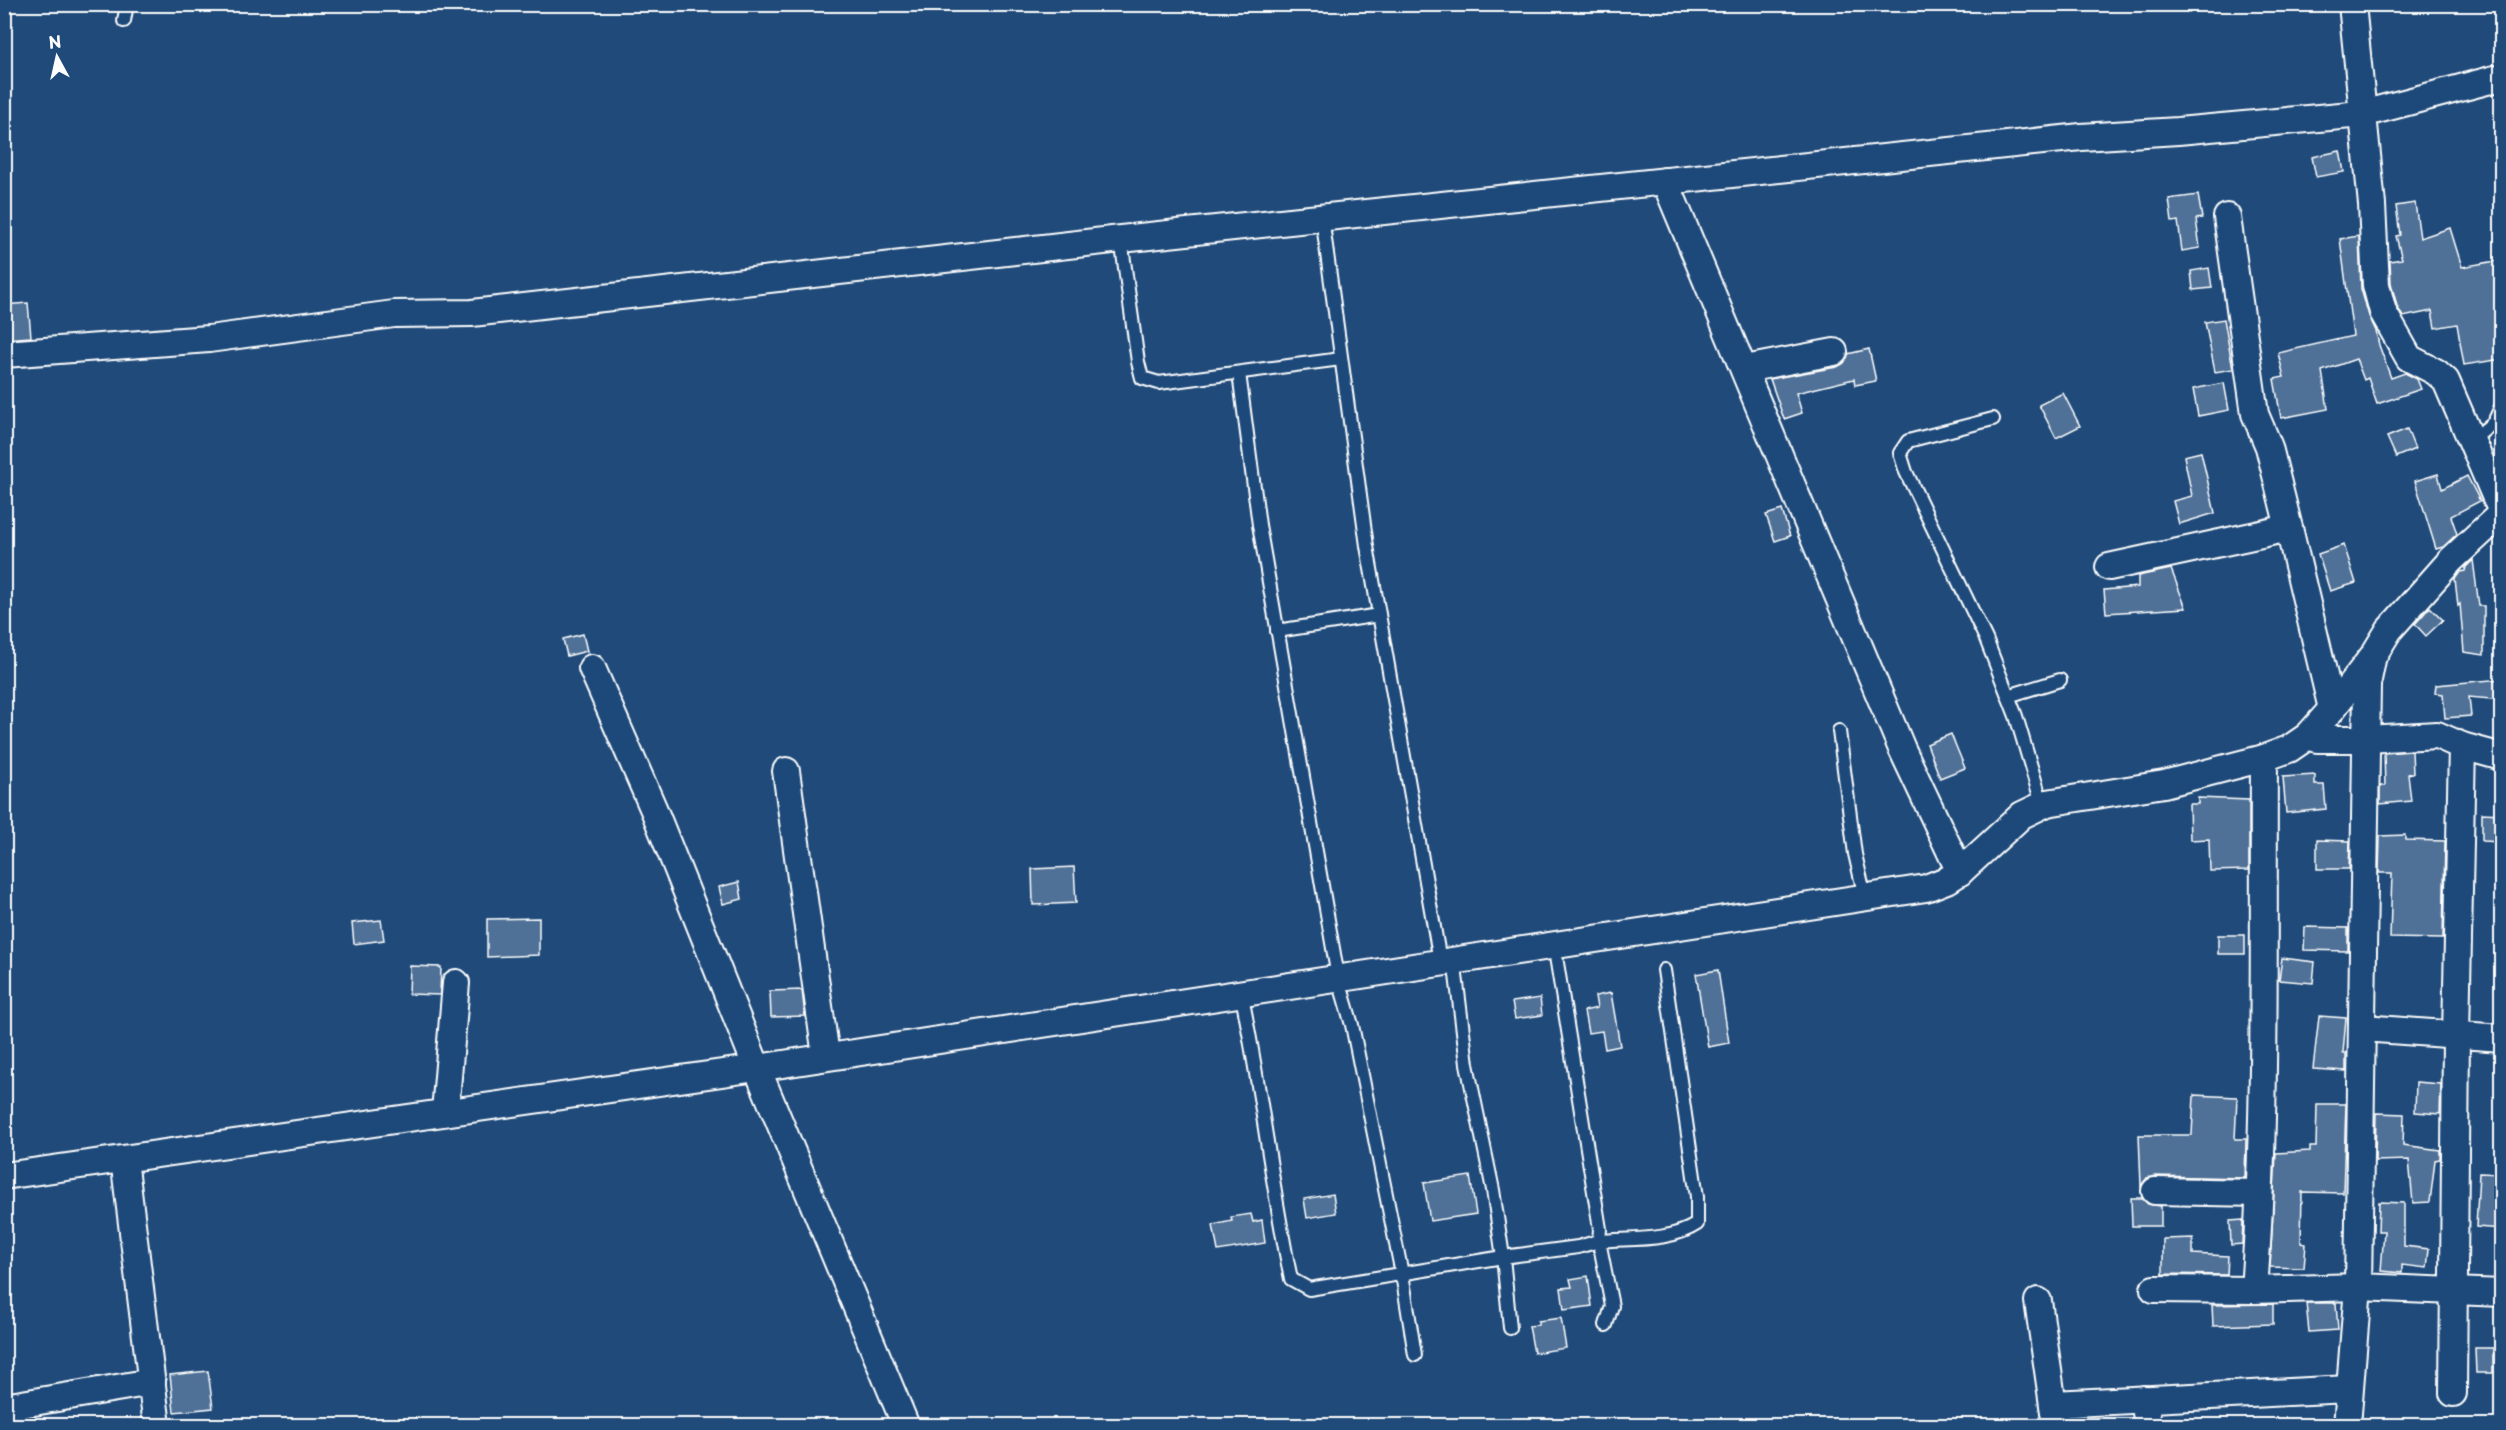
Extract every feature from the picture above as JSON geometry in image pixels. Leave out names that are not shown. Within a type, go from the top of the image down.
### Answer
[{"type":"street","points":[[4,1176],[757,1068],[1926,888],[1960,872],[2022,815],[2043,807],[2047,803],[2164,784],[2264,758],[2289,749],[2308,736],[2332,709],[2373,656],[2389,630],[2451,560],[2502,512],[2445,381],[2436,372],[2409,357],[2383,312],[2376,285],[2372,205],[2352,4]]},
{"type":"street","points":[[4,354],[209,339],[394,314],[472,314],[1322,217],[2081,137],[2178,131],[2362,114],[2502,77]]},
{"type":"street","points":[[1665,181],[1898,739],[1960,872]]},
{"type":"street","points":[[2227,217],[2255,414],[2268,447],[2332,709]]},
{"type":"street","points":[[1745,369],[1834,352]]},
{"type":"street","points":[[2109,567],[2289,528]]},
{"type":"street","points":[[2347,1425],[2358,1287],[2358,1161],[2367,685],[2373,656]]},
{"type":"street","points":[[592,668],[654,810],[757,1068],[906,1425]]},
{"type":"street","points":[[2308,736],[2317,739],[2367,739],[2437,735],[2462,746],[2502,757]]},
{"type":"street","points":[[2453,1393],[2456,1035],[2462,746]]},
{"type":"street","points":[[2254,1290],[2259,1193],[2264,758]]},
{"type":"street","points":[[786,771],[826,1056]]},
{"type":"street","points":[[445,1112],[456,983]]},
{"type":"street","points":[[2362,1028],[2502,1038]]},
{"type":"street","points":[[124,1159],[157,1425]]},
{"type":"street","points":[[2155,1191],[2259,1193]]},
{"type":"street","points":[[2154,1288],[2254,1290],[2358,1287],[2502,1293]]},
{"type":"street","points":[[2038,1301],[2055,1415],[2144,1399],[2349,1389]]},
{"type":"street","points":[[4,1407],[152,1382]]},
{"type":"street","points":[[2144,1399],[2148,1425]]},
{"type":"lane","points":[[124,21],[126,4]]},
{"type":"lane","points":[[1322,217],[1367,546],[1493,1190],[1510,1328]]},
{"type":"lane","points":[[1121,239],[1142,378],[1159,383],[1341,359]]},
{"type":"lane","points":[[1239,373],[1259,525],[1338,977],[1352,1025],[1415,1355]]},
{"type":"lane","points":[[2470,441],[2494,422],[2502,405]]},
{"type":"lane","points":[[1994,419],[1908,441],[1900,453],[1906,472],[1986,639],[2008,696],[2043,807]]},
{"type":"lane","points":[[1277,631],[1379,615]]},
{"type":"lane","points":[[2008,696],[2060,680]]},
{"type":"lane","points":[[1839,731],[1856,854],[1865,897]]},
{"type":"lane","points":[[1554,944],[1600,1229],[1599,1241],[1612,1306],[1606,1325]]},
{"type":"lane","points":[[1241,992],[1291,1279],[1309,1289],[1578,1247],[1599,1241],[1686,1232],[1696,1224],[1697,1197],[1664,970]]},
{"type":"building","points":[[2340,151],[2344,172],[2316,177],[2312,157]]},
{"type":"building","points":[[2198,195],[2202,218],[2196,219],[2200,248],[2182,251],[2178,221],[2172,222],[2169,199]]},
{"type":"building","points":[[2415,203],[2420,238],[2450,228],[2462,267],[2502,260],[2502,359],[2464,365],[2457,324],[2435,328],[2432,311],[2403,317],[2397,306],[2391,283],[2390,261],[2402,259],[2396,236],[2400,235],[2396,206]]},
{"type":"building","points":[[2359,236],[2361,289],[2391,378],[2405,373],[2417,379],[2421,389],[2377,404],[2368,378],[2364,380],[2356,359],[2322,371],[2328,409],[2281,418],[2274,379],[2284,377],[2278,353],[2353,336],[2340,239]]},
{"type":"building","points":[[2209,268],[2212,288],[2193,290],[2191,271]]},
{"type":"building","points":[[28,303],[31,337],[4,339],[4,305]]},
{"type":"building","points":[[2224,319],[2233,369],[2215,372],[2205,322]]},
{"type":"building","points":[[1869,349],[1876,381],[1855,385],[1854,379],[1796,393],[1802,413],[1784,419],[1770,379],[1837,367],[1844,363],[1848,354]]},
{"type":"building","points":[[2224,383],[2229,410],[2198,416],[2193,389]]},
{"type":"building","points":[[2063,393],[2080,426],[2056,438],[2039,405]]},
{"type":"building","points":[[2407,429],[2415,449],[2396,457],[2387,437]]},
{"type":"building","points":[[2201,452],[2215,513],[2179,524],[2173,501],[2192,496],[2184,456]]},
{"type":"building","points":[[2438,474],[2442,489],[2467,476],[2480,501],[2451,516],[2457,534],[2443,547],[2436,549],[2415,481]]},
{"type":"building","points":[[1782,510],[1790,536],[1775,541],[1766,515]]},
{"type":"building","points":[[2344,545],[2356,583],[2330,591],[2318,554]]},
{"type":"building","points":[[2473,560],[2479,606],[2484,606],[2484,655],[2464,652],[2460,604],[2458,606],[2455,579]]},
{"type":"building","points":[[2171,569],[2186,608],[2106,613],[2104,590],[2138,587],[2138,576]]},
{"type":"building","points":[[2430,607],[2443,620],[2426,636],[2415,624]]},
{"type":"building","points":[[583,634],[587,651],[567,656],[563,639]]},
{"type":"building","points":[[2502,679],[2502,700],[2469,697],[2471,716],[2445,718],[2443,694],[2435,693],[2436,685]]},
{"type":"building","points":[[1951,734],[1965,768],[1940,778],[1927,744]]},
{"type":"building","points":[[2412,751],[2413,773],[2408,774],[2411,801],[2380,804],[2380,786],[2385,786],[2384,753]]},
{"type":"building","points":[[2315,775],[2315,785],[2324,785],[2326,809],[2286,813],[2283,777]]},
{"type":"building","points":[[2198,798],[2249,800],[2249,870],[2210,871],[2209,839],[2190,840],[2189,804],[2198,804]]},
{"type":"building","points":[[2482,813],[2502,814],[2502,842],[2482,841]]},
{"type":"building","points":[[2405,835],[2405,840],[2445,841],[2443,939],[2390,938],[2392,873],[2379,873],[2380,836]]},
{"type":"building","points":[[2317,840],[2350,841],[2349,869],[2317,869]]},
{"type":"building","points":[[1074,867],[1076,903],[1033,905],[1032,869]]},
{"type":"building","points":[[739,882],[742,899],[723,904],[719,887]]},
{"type":"building","points":[[539,918],[539,955],[487,957],[487,919]]},
{"type":"building","points":[[381,920],[384,940],[354,944],[352,923]]},
{"type":"building","points":[[2305,927],[2348,928],[2348,951],[2304,950]]},
{"type":"building","points":[[2218,935],[2245,935],[2245,954],[2218,954]]},
{"type":"building","points":[[2282,958],[2315,962],[2313,983],[2279,980]]},
{"type":"building","points":[[410,966],[441,967],[440,995],[409,994]]},
{"type":"building","points":[[1718,970],[1729,1043],[1708,1047],[1696,974]]},
{"type":"building","points":[[802,990],[805,1016],[771,1017],[770,991]]},
{"type":"building","points":[[1611,993],[1620,1046],[1605,1049],[1602,1031],[1588,1033],[1584,1011],[1597,1008],[1595,996]]},
{"type":"building","points":[[1540,998],[1542,1015],[1515,1019],[1512,1002]]},
{"type":"building","points":[[2319,1016],[2346,1018],[2343,1053],[2346,1053],[2346,1071],[2313,1069]]},
{"type":"building","points":[[2416,1082],[2441,1084],[2440,1114],[2415,1112]]},
{"type":"building","points":[[2194,1095],[2237,1097],[2235,1139],[2246,1139],[2245,1178],[2155,1176],[2147,1178],[2141,1186],[2139,1135],[2192,1135]]},
{"type":"building","points":[[2317,1104],[2346,1104],[2343,1193],[2302,1192],[2301,1243],[2306,1244],[2304,1268],[2270,1267],[2276,1153],[2310,1151],[2310,1147],[2316,1147]]},
{"type":"building","points":[[2376,1113],[2404,1114],[2403,1145],[2440,1150],[2440,1159],[2435,1160],[2430,1202],[2413,1203],[2409,1160],[2375,1161]]},
{"type":"building","points":[[2479,1173],[2502,1174],[2502,1229],[2476,1227]]},
{"type":"building","points":[[1470,1176],[1476,1214],[1430,1221],[1424,1183]]},
{"type":"building","points":[[1333,1194],[1336,1213],[1307,1218],[1304,1199]]},
{"type":"building","points":[[2131,1198],[2142,1198],[2148,1204],[2161,1206],[2161,1226],[2132,1226]]},
{"type":"building","points":[[2379,1202],[2404,1203],[2404,1246],[2429,1249],[2427,1268],[2402,1265],[2402,1273],[2381,1271],[2384,1231],[2378,1231]]},
{"type":"building","points":[[1251,1214],[1253,1222],[1262,1220],[1265,1243],[1218,1251],[1213,1225],[1232,1221],[1231,1217]]},
{"type":"building","points":[[2243,1220],[2242,1244],[2231,1245],[2230,1221]]},
{"type":"building","points":[[2193,1238],[2193,1254],[2228,1256],[2227,1275],[2163,1274],[2163,1239]]},
{"type":"building","points":[[1588,1276],[1592,1306],[1564,1310],[1561,1288],[1572,1287],[1570,1279]]},
{"type":"building","points":[[2306,1303],[2336,1303],[2338,1330],[2309,1332]]},
{"type":"building","points":[[2273,1304],[2273,1324],[2213,1326],[2212,1305]]},
{"type":"building","points":[[1561,1318],[1566,1348],[1534,1353],[1529,1326],[1538,1325],[1538,1321]]},
{"type":"building","points":[[2475,1348],[2493,1348],[2493,1373],[2476,1373]]},
{"type":"building","points":[[208,1371],[213,1408],[174,1412],[170,1375]]}]
